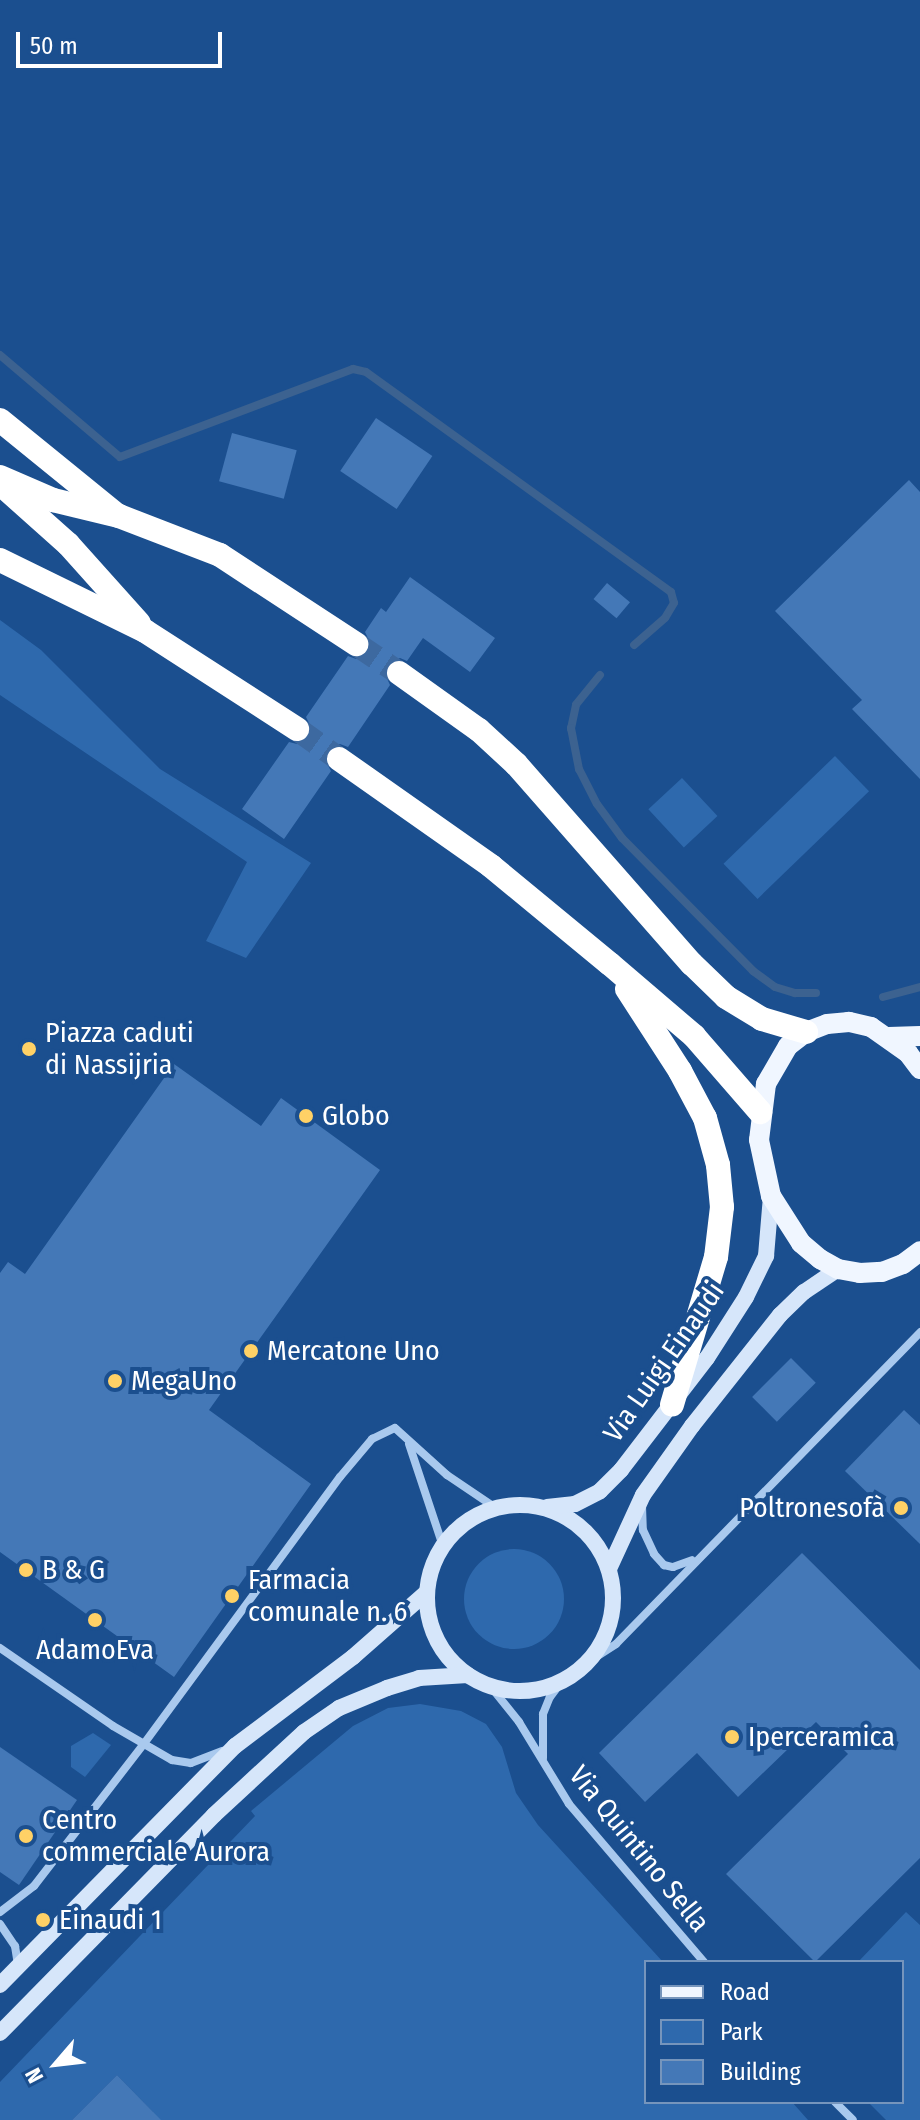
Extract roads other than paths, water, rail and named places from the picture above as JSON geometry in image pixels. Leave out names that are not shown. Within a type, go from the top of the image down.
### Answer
[{"type":"highway","points":[[0,420],[119,516]]},
{"type":"highway","points":[[0,477],[53,500],[119,516],[220,555],[356,644]]},
{"type":"highway","points":[[0,483],[68,544],[145,631]]},
{"type":"highway","points":[[0,560],[145,631],[297,729]]},
{"type":"highway","points":[[399,673],[479,730],[516,764],[692,964],[726,997],[762,1019],[806,1032]]},
{"type":"highway","points":[[339,759],[491,866],[610,964],[694,1036],[760,1112]]},
{"type":"highway","points":[[610,964],[680,1071],[705,1118],[718,1165],[722,1207],[716,1257],[672,1405]]},
{"type":"main road","points":[[806,1032],[827,1024],[849,1022],[871,1027],[889,1037],[920,1069]]},
{"type":"main road","name":"Via Luigi Einaudi","points":[[771,1196],[766,1256],[738,1309],[672,1405],[600,1491],[575,1504],[496,1508],[466,1522],[443,1546],[435,1560],[427,1592],[428,1611],[436,1638],[455,1665],[468,1675],[491,1687],[525,1691],[562,1681],[590,1661],[611,1617],[609,1569],[643,1495],[780,1315],[804,1292],[838,1269],[801,1243],[771,1196],[762,1168],[760,1112],[776,1062],[788,1046],[806,1032]]},
{"type":"main road","points":[[889,1037],[920,1036]]},
{"type":"main road","points":[[838,1269],[860,1273],[882,1272],[903,1264],[920,1251]]},
{"type":"main road","name":"Via Luigi Einaudi","points":[[540,1508],[556,1512],[582,1529],[609,1569]]},
{"type":"main road","points":[[0,1985],[235,1746],[353,1657],[427,1592]]},
{"type":"main road","points":[[0,2033],[214,1815],[304,1732],[339,1708],[387,1688],[419,1678],[468,1675]]},
{"type":"street","points":[[590,1661],[616,1644],[920,1332]]},
{"type":"street","points":[[0,1912],[34,1886],[372,1439],[395,1428],[447,1475],[496,1508]]},
{"type":"street","points":[[407,1440],[426,1486],[443,1546]]},
{"type":"street","points":[[643,1495],[643,1530],[654,1554],[664,1565],[687,1564],[706,1551]]},
{"type":"street","points":[[0,1648],[143,1745],[172,1760],[191,1763],[235,1746]]},
{"type":"street","name":"Via Quintino Sella","points":[[543,1762],[540,1734],[543,1714],[550,1697],[562,1681]]},
{"type":"street","name":"Via Quintino Sella","points":[[491,1687],[519,1722],[578,1816],[702,1960]]},
{"type":"street","points":[[0,1924],[15,1946],[18,1966]]},
{"type":"street","points":[[837,2104],[853,2120]]},
{"type":"waterway","points":[[0,355],[120,457],[353,369],[366,372],[671,592],[674,603],[665,618],[634,645]]},
{"type":"waterway","points":[[600,675],[576,705],[571,728],[579,769],[597,804],[622,838],[753,971],[775,987],[795,993],[816,993]]},
{"type":"waterway","points":[[883,997],[920,987]]},
{"type":"tunnel","points":[[356,644],[399,673]]},
{"type":"tunnel","points":[[297,729],[339,759]]},
{"type":"place","name":"Piazza caduti di Nassijria","points":[[29,1049]]},
{"type":"place","name":"Globo","points":[[306,1116]]},
{"type":"place","name":"Mercatone Uno","points":[[251,1351]]},
{"type":"place","name":"MegaUno","points":[[115,1381]]},
{"type":"place","name":"Poltronesofà","points":[[901,1508]]},
{"type":"place","name":"B & G","points":[[26,1570]]},
{"type":"place","name":"Farmacia comunale n. 6","points":[[232,1596]]},
{"type":"place","name":"AdamoEva","points":[[95,1620]]},
{"type":"place","name":"Iperceramica","points":[[732,1737]]},
{"type":"place","name":"Centro commerciale Aurora","points":[[26,1836]]},
{"type":"place","name":"Einaudi 1","points":[[43,1920]]}]
